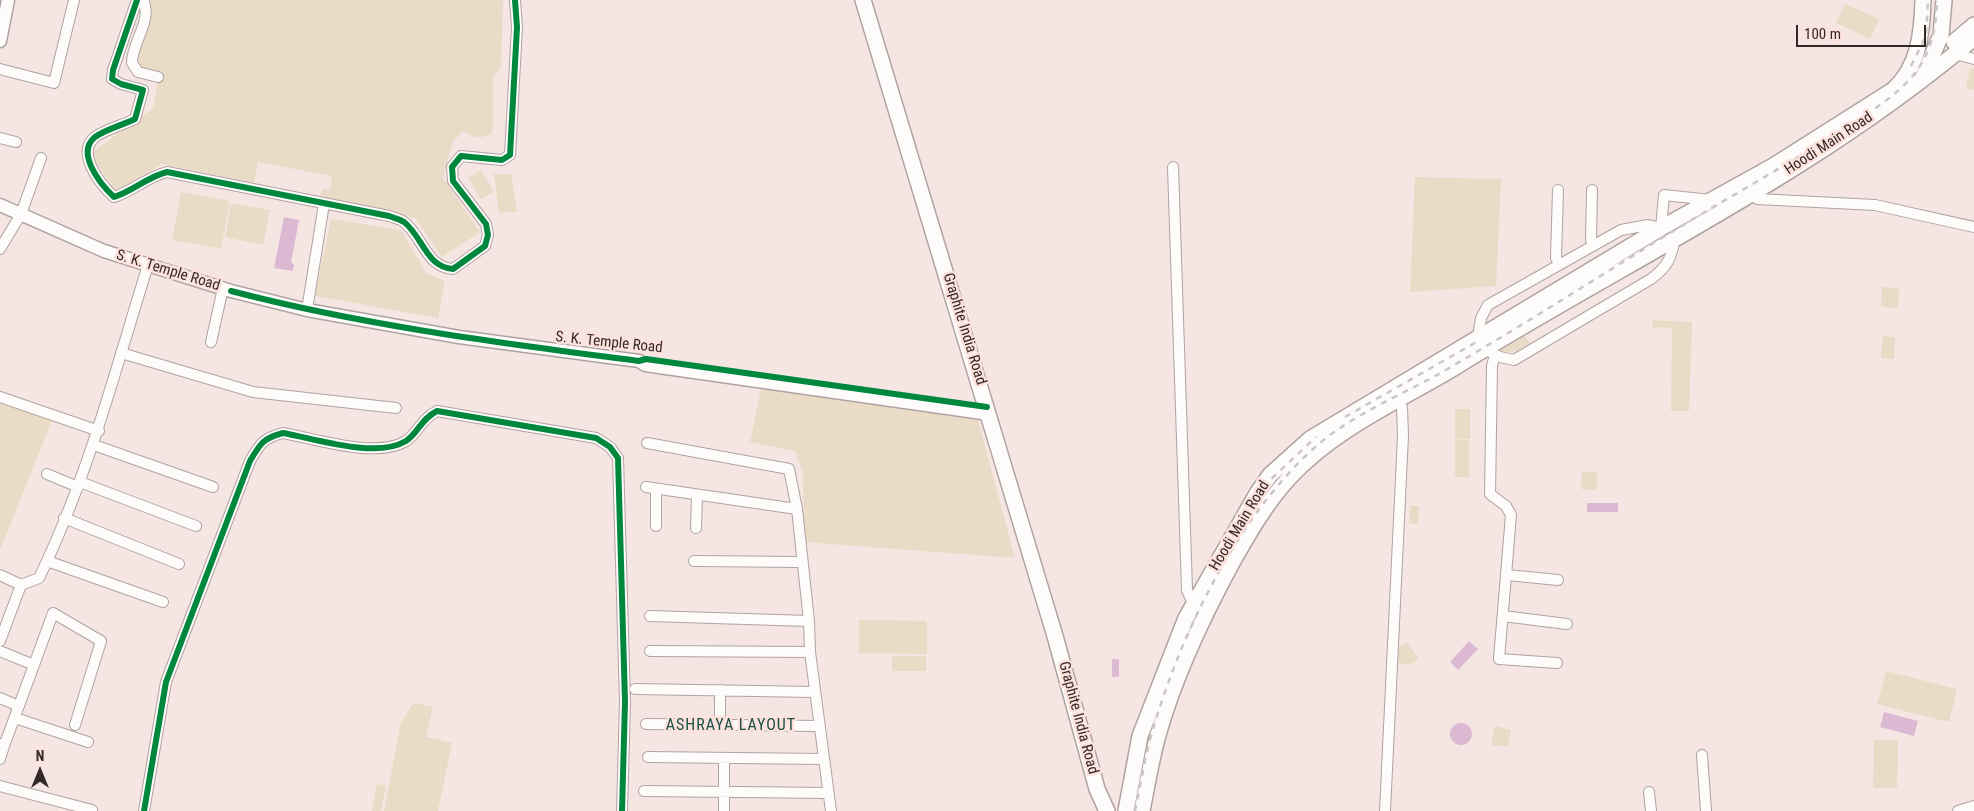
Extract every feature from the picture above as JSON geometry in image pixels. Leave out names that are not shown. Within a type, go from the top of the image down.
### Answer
[{"type":"main road","name":"Graphite India Road","points":[[863,0],[988,410],[1055,636],[1097,789],[1105,807]]},
{"type":"main road","points":[[1923,0],[1922,25],[1913,66],[1922,73],[1941,35],[1944,0]]},
{"type":"main road","name":"Hoodi Main Road","points":[[1922,73],[1974,25]]},
{"type":"main road","name":"Hoodi Main Road","points":[[1142,811],[1158,735],[1206,610],[1257,519],[1291,475],[1315,452],[1486,347],[1754,192],[1851,124],[1893,90],[1972,43]]},
{"type":"main road","name":"Hoodi Main Road","points":[[1126,811],[1140,736],[1186,618],[1258,492],[1275,471],[1310,438],[1486,347],[1660,228],[1851,124]]},
{"type":"street","points":[[0,41],[7,0]]},
{"type":"street","points":[[0,69],[54,83],[74,0]]},
{"type":"street","points":[[137,0],[113,70],[112,79],[121,84],[143,90],[135,119],[94,138],[88,149],[88,162],[106,190],[114,197],[129,192],[154,175],[167,172],[324,204],[403,221],[434,262],[444,268],[453,269],[485,246],[488,235],[486,224],[453,181],[452,166],[461,156],[502,160],[510,155],[517,27],[515,0]]},
{"type":"street","points":[[143,0],[145,18],[132,63],[138,72],[158,77]]},
{"type":"street","points":[[1955,54],[1974,60]]},
{"type":"street","points":[[0,138],[16,142]]},
{"type":"street","points":[[0,249],[3,238],[21,214],[41,158]]},
{"type":"street","points":[[1173,167],[1187,590],[1194,606]]},
{"type":"street","points":[[1558,190],[1556,258],[1559,264]]},
{"type":"street","points":[[1592,190],[1591,240],[1594,244]]},
{"type":"street","points":[[1754,192],[1757,199],[1876,205],[1974,227]]},
{"type":"street","points":[[1557,663],[1499,659],[1511,515],[1506,506],[1490,494],[1492,366],[1486,347],[1481,318],[1488,305],[1621,230],[1634,226],[1648,225],[1660,228],[1664,195],[1711,200]]},
{"type":"street","points":[[307,310],[324,204]]},
{"type":"street","name":"S. K. Temple Road","points":[[0,205],[104,251],[223,288],[307,310],[459,337],[639,361],[654,367],[988,410]]},
{"type":"street","points":[[1486,347],[1514,360],[1651,279],[1665,268],[1672,254],[1675,238]]},
{"type":"street","points":[[0,575],[20,585],[39,578],[79,485],[99,431],[148,265]]},
{"type":"street","points":[[211,342],[223,288]]},
{"type":"street","points":[[121,353],[253,392],[396,408]]},
{"type":"street","points":[[0,397],[99,431]]},
{"type":"street","points":[[1385,811],[1403,436],[1400,400]]},
{"type":"street","points":[[144,811],[166,682],[250,462],[260,445],[268,437],[283,434],[381,449],[408,440],[425,417],[436,411],[596,438],[610,447],[618,458],[625,702],[622,811]]},
{"type":"street","points":[[647,443],[789,469],[796,509],[809,621],[814,692],[831,811]]},
{"type":"street","points":[[94,445],[213,487]]},
{"type":"street","points":[[47,474],[196,526]]},
{"type":"street","points":[[656,526],[651,488],[796,509]]},
{"type":"street","points":[[696,495],[696,528]]},
{"type":"street","points":[[64,518],[179,564]]},
{"type":"street","points":[[47,561],[163,602]]},
{"type":"street","points":[[694,561],[801,562]]},
{"type":"street","points":[[1507,575],[1558,580]]},
{"type":"street","points":[[1,637],[20,585]]},
{"type":"street","points":[[0,759],[2,745],[15,718],[53,612],[101,641],[75,725]]},
{"type":"street","points":[[650,616],[809,621]]},
{"type":"street","points":[[1503,616],[1567,624]]},
{"type":"street","points":[[650,651],[810,652]]},
{"type":"street","points":[[0,652],[34,665]]},
{"type":"street","points":[[635,689],[814,692]]},
{"type":"street","points":[[720,690],[720,725]]},
{"type":"street","points":[[0,698],[19,706]]},
{"type":"street","points":[[15,718],[88,742]]},
{"type":"street","points":[[646,724],[819,726]]},
{"type":"street","points":[[1702,755],[1706,811]]},
{"type":"street","points":[[648,757],[823,759]]},
{"type":"street","points":[[724,758],[724,811]]},
{"type":"street","points":[[0,786],[92,810]]},
{"type":"street","points":[[644,791],[828,793]]},
{"type":"street","points":[[1649,792],[1651,811]]},
{"type":"street","points":[[1958,811],[1974,806]]},
{"type":"shaded area","points":[[150,0],[503,0],[501,67],[493,77],[493,127],[491,134],[477,137],[464,131],[453,141],[443,178],[480,232],[442,257],[415,218],[320,197],[322,189],[330,190],[332,176],[258,162],[254,183],[162,164],[117,192],[90,154],[153,108],[159,74],[143,70],[137,57],[152,14]]},
{"type":"shaded area","points":[[1845,4],[1879,19],[1870,39],[1836,23]]},
{"type":"shaded area","points":[[1970,68],[1974,69],[1974,90],[1966,88]]},
{"type":"shaded area","points":[[481,170],[494,192],[481,199],[468,178]]},
{"type":"shaded area","points":[[494,174],[511,174],[517,212],[499,213]]},
{"type":"shaded area","points":[[1415,177],[1501,179],[1496,286],[1410,292]]},
{"type":"shaded area","points":[[181,192],[230,201],[221,249],[172,240]]},
{"type":"shaded area","points":[[231,203],[270,210],[263,245],[225,237]]},
{"type":"shaded area","points":[[284,217],[299,220],[291,263],[294,264],[293,271],[274,268]]},
{"type":"shaded area","points":[[331,219],[401,230],[426,273],[445,281],[438,318],[315,296]]},
{"type":"shaded area","points":[[1882,287],[1899,288],[1898,308],[1881,307]]},
{"type":"shaded area","points":[[1653,320],[1692,322],[1689,411],[1671,411],[1672,328],[1652,327]]},
{"type":"shaded area","points":[[1524,336],[1530,343],[1526,346],[1512,352],[1500,351]]},
{"type":"shaded area","points":[[1883,336],[1895,337],[1894,359],[1881,358]]},
{"type":"shaded area","points":[[761,389],[978,420],[1015,558],[804,542],[803,473],[795,451],[750,442]]},
{"type":"shaded area","points":[[0,403],[52,421],[0,550]]},
{"type":"shaded area","points":[[1455,409],[1470,409],[1470,439],[1455,438]]},
{"type":"shaded area","points":[[1455,439],[1469,440],[1469,477],[1455,477]]},
{"type":"shaded area","points":[[1582,472],[1597,472],[1597,490],[1581,489]]},
{"type":"shaded area","points":[[1587,503],[1618,503],[1618,512],[1587,512]]},
{"type":"shaded area","points":[[1410,506],[1419,506],[1418,524],[1409,523]]},
{"type":"shaded area","points":[[859,620],[927,621],[927,654],[859,653]]},
{"type":"shaded area","points":[[1469,641],[1478,649],[1458,670],[1450,662]]},
{"type":"shaded area","points":[[1407,643],[1419,658],[1410,665],[1396,662],[1397,648]]},
{"type":"shaded area","points":[[892,656],[926,656],[926,671],[892,671]]},
{"type":"shaded area","points":[[1112,659],[1119,659],[1119,677],[1112,677]]},
{"type":"shaded area","points":[[1886,671],[1957,689],[1949,722],[1877,704]]},
{"type":"shaded area","points":[[414,703],[433,707],[426,737],[452,743],[438,811],[384,811],[401,722]]},
{"type":"shaded area","points":[[1884,712],[1918,721],[1914,736],[1880,727]]},
{"type":"shaded area","points":[[1461,723],[1469,726],[1472,734],[1469,742],[1461,745],[1453,742],[1450,734],[1453,726]]},
{"type":"shaded area","points":[[1495,726],[1511,730],[1508,747],[1491,745]]},
{"type":"shaded area","points":[[1874,740],[1898,740],[1897,788],[1873,788]]},
{"type":"shaded area","points":[[377,784],[386,786],[381,811],[372,811]]},
{"type":"railway","points":[[1911,66],[1926,36],[1928,0]]},
{"type":"railway","points":[[1135,811],[1153,729],[1165,692],[1196,616],[1215,578],[1237,542],[1260,508],[1285,477],[1313,449],[1341,427],[1473,354],[1824,141],[1883,103],[1907,82],[1921,64],[1933,34],[1937,0]]},
{"type":"railway","points":[[1345,417],[1480,340]]},
{"type":"railway","points":[[1251,508],[1270,480],[1316,437]]},
{"type":"cycle path","points":[[137,0],[113,70],[112,79],[121,84],[143,90],[135,119],[95,137],[88,151],[89,160],[97,177],[114,197],[167,172],[389,216],[402,221],[410,228],[437,263],[453,269],[485,246],[488,235],[486,224],[453,181],[452,167],[461,156],[502,160],[510,155],[517,27],[515,0]]},
{"type":"cycle path","points":[[231,291],[332,314],[434,332],[639,361],[646,359],[987,407]]},
{"type":"cycle path","points":[[144,811],[166,682],[250,461],[260,446],[271,437],[283,433],[346,446],[363,448],[393,446],[410,438],[427,418],[437,411],[596,438],[610,447],[618,458],[625,702],[622,811]]},
{"type":"district","name":"ASHRAYA LAYOUT","points":[[731,726]]}]
